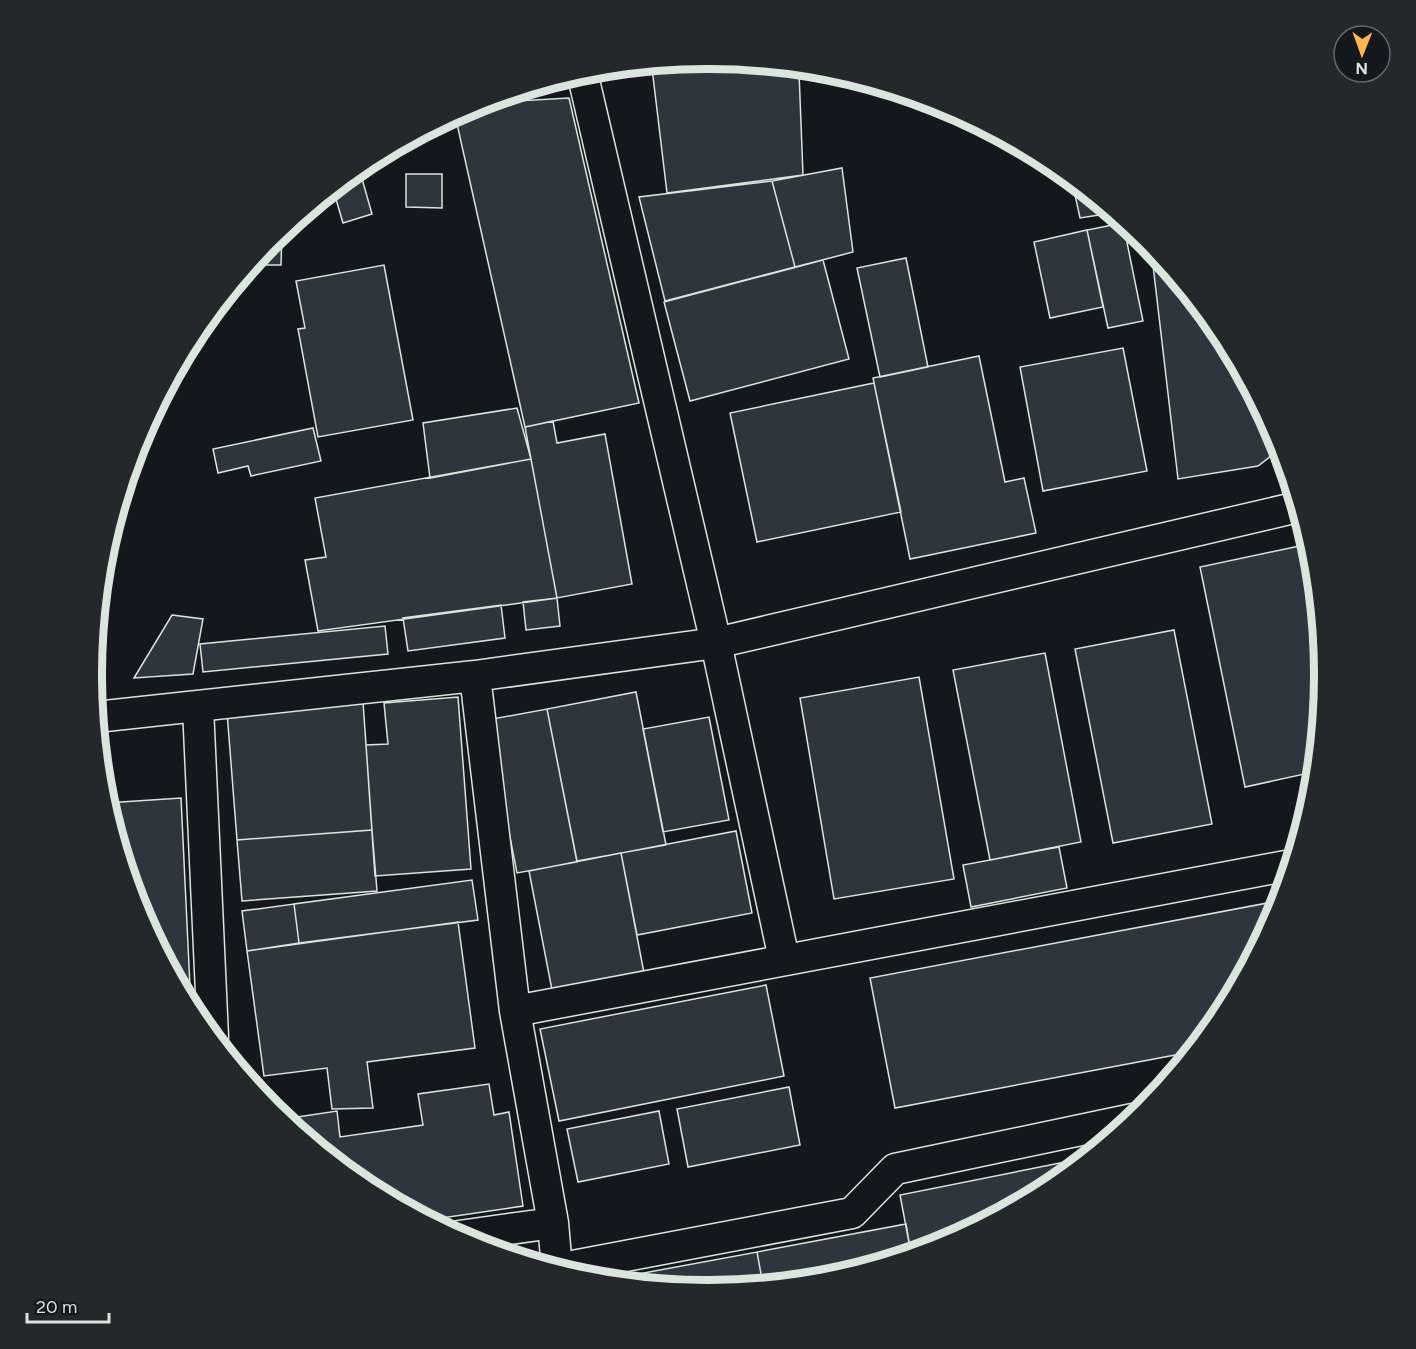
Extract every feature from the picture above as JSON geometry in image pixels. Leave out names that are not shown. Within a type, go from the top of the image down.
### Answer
[{"type":"street","points":[[584,82],[716,643],[783,959]]},
{"type":"street","points":[[104,716],[475,676],[716,643],[1290,509]]},
{"type":"street","points":[[475,676],[515,1011],[553,1223],[556,1260]]},
{"type":"street","points":[[198,707],[212,1021]]},
{"type":"street","points":[[515,1011],[783,959],[1281,868]]},
{"type":"street","points":[[577,1265],[852,1213],[895,1169],[1115,1123]]},
{"type":"street","points":[[475,1234],[553,1223]]},
{"type":"building","points":[[698,69],[756,71],[799,76],[803,175],[667,193],[652,72]]},
{"type":"building","points":[[569,98],[639,403],[525,427],[457,123],[513,101]]},
{"type":"building","points":[[842,168],[853,252],[795,267],[772,181]]},
{"type":"building","points":[[406,174],[442,174],[442,208],[406,207]]},
{"type":"building","points":[[362,178],[372,214],[343,223],[335,197]]},
{"type":"building","points":[[772,181],[795,267],[665,301],[639,197]]},
{"type":"building","points":[[1074,192],[1102,215],[1080,218]]},
{"type":"building","points":[[1113,225],[1126,236],[1143,321],[1108,328],[1087,230]]},
{"type":"building","points":[[1087,230],[1103,307],[1050,318],[1034,242]]},
{"type":"building","points":[[282,245],[281,265],[262,265]]},
{"type":"building","points":[[906,258],[928,367],[880,377],[857,268]]},
{"type":"building","points":[[823,260],[849,359],[690,401],[664,302]]},
{"type":"building","points":[[1153,264],[1211,338],[1251,407],[1272,455],[1258,466],[1178,479]]},
{"type":"building","points":[[384,265],[413,420],[318,437],[298,329],[305,328],[296,281]]},
{"type":"building","points":[[1123,348],[1147,471],[1043,491],[1020,367]]},
{"type":"building","points":[[979,356],[1005,482],[1024,478],[1036,533],[910,559],[873,378]]},
{"type":"building","points":[[874,383],[901,512],[757,542],[730,413]]},
{"type":"building","points":[[517,408],[531,459],[430,478],[423,423]]},
{"type":"building","points":[[553,421],[557,443],[605,434],[632,584],[557,598],[525,427]]},
{"type":"building","points":[[313,428],[321,461],[251,476],[248,466],[218,473],[213,449]]},
{"type":"building","points":[[531,459],[557,598],[318,631],[305,560],[326,557],[315,498]]},
{"type":"building","points":[[1300,546],[1308,595],[1314,674],[1305,774],[1245,787],[1200,567]]},
{"type":"building","points":[[557,598],[560,626],[526,630],[523,602]]},
{"type":"building","points":[[501,605],[505,638],[408,651],[403,618]]},
{"type":"building","points":[[172,615],[203,619],[193,674],[134,678]]},
{"type":"building","points":[[385,626],[388,654],[203,672],[200,644]]},
{"type":"building","points":[[1174,630],[1212,824],[1113,843],[1075,649]]},
{"type":"building","points":[[1045,653],[1081,842],[990,860],[953,670]]},
{"type":"building","points":[[919,677],[954,879],[834,899],[800,698]]},
{"type":"building","points":[[636,692],[666,845],[577,861],[547,709]]},
{"type":"building","points":[[458,697],[471,869],[375,876],[366,745],[388,744],[384,703]]},
{"type":"building","points":[[363,702],[372,830],[237,840],[227,712]]},
{"type":"building","points":[[547,709],[577,862],[517,873],[487,720]]},
{"type":"building","points":[[709,717],[729,820],[663,832],[643,729]]},
{"type":"building","points":[[181,798],[190,987],[165,942],[149,906],[135,869],[116,802]]},
{"type":"building","points":[[372,830],[377,891],[242,901],[237,840]]},
{"type":"building","points":[[736,831],[752,913],[637,935],[621,853]]},
{"type":"building","points":[[1059,847],[1067,888],[971,907],[963,865]]},
{"type":"building","points":[[621,853],[644,973],[552,990],[529,871]]},
{"type":"building","points":[[472,880],[478,920],[299,943],[294,904]]},
{"type":"building","points":[[1268,903],[1232,977],[1211,1011],[1179,1054],[895,1108],[870,978]]},
{"type":"building","points":[[294,904],[299,943],[247,951],[242,911]]},
{"type":"building","points":[[458,922],[475,1048],[367,1062],[373,1108],[332,1109],[327,1068],[264,1076],[247,951]]},
{"type":"building","points":[[766,985],[784,1076],[559,1121],[540,1029]]},
{"type":"building","points":[[489,1084],[494,1115],[509,1112],[523,1206],[440,1218],[372,1178],[339,1155],[295,1117],[337,1111],[340,1137],[423,1125],[418,1094]]},
{"type":"building","points":[[789,1087],[800,1145],[688,1167],[677,1109]]},
{"type":"building","points":[[659,1111],[669,1164],[578,1182],[567,1129]]},
{"type":"building","points":[[1068,1161],[1011,1199],[976,1218],[910,1246],[900,1195]]},
{"type":"building","points":[[906,1224],[910,1245],[826,1268],[762,1278],[757,1252]]},
{"type":"building","points":[[757,1252],[762,1278],[708,1280],[631,1275]]}]
